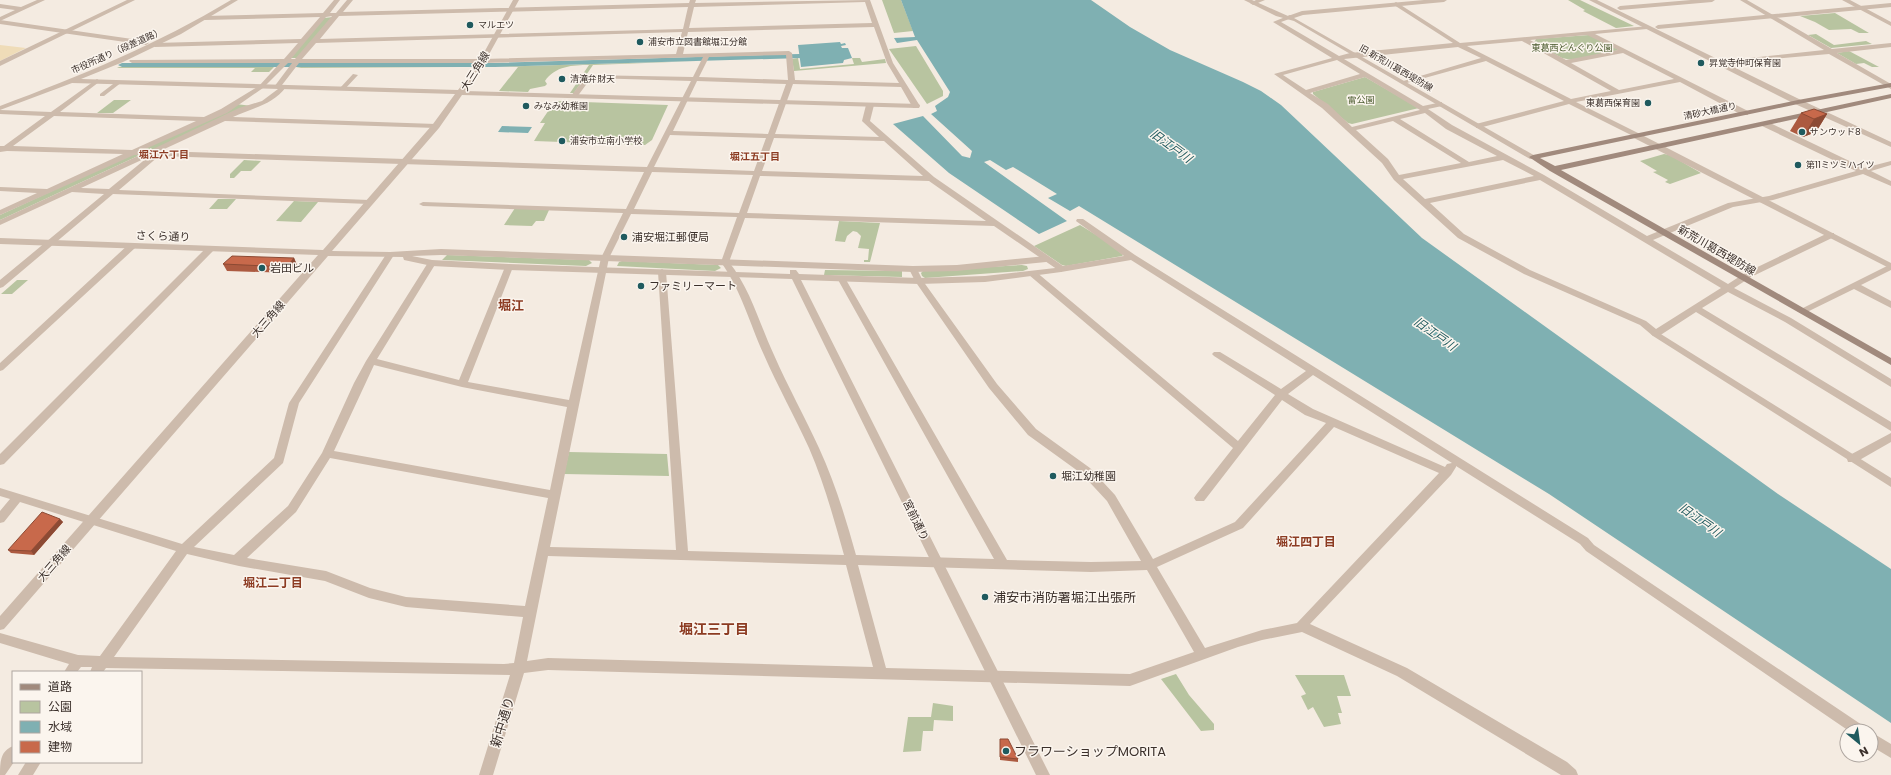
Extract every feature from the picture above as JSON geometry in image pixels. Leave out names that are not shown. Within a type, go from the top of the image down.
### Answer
[{"type":"main road","name":"清砂大橋通り","points":[[1533,157],[1808,100],[1890,86]]},
{"type":"main road","points":[[1553,169],[1891,96]]},
{"type":"main road","name":"新荒川葛西堤防線","points":[[1533,157],[1891,362]]},
{"type":"street","points":[[0,19],[42,0]]},
{"type":"street","points":[[0,64],[132,0]]},
{"type":"street","name":"市役所通り（段差道路）","points":[[0,103],[89,70],[196,18],[226,0]]},
{"type":"street","name":"市役所通り（段差道路）","points":[[0,108],[73,81],[155,45],[235,0]]},
{"type":"street","points":[[0,213],[224,111],[261,86],[302,42],[337,0]]},
{"type":"street","points":[[0,222],[152,153],[242,110],[263,104],[278,94],[280,87],[296,64],[350,0]]},
{"type":"street","name":"大三角線","points":[[0,625],[326,254],[369,202],[436,126],[462,93],[482,63],[516,0]]},
{"type":"street","points":[[73,81],[916,106],[890,63],[867,0],[693,3],[510,10],[205,18]]},
{"type":"street","points":[[1250,2],[1262,0]]},
{"type":"street","points":[[1444,0],[1302,13],[1276,22],[1366,74],[1449,127],[1541,177],[1647,239],[1728,289],[1788,320],[1891,384]]},
{"type":"street","points":[[1592,0],[1798,102],[1891,144]]},
{"type":"street","points":[[1604,0],[1808,100],[1891,138]]},
{"type":"street","points":[[1620,8],[1712,0]]},
{"type":"street","points":[[1743,0],[1890,86]]},
{"type":"street","points":[[1845,0],[1891,24]]},
{"type":"street","name":"旧 新荒川葛西堤防線","points":[[1250,2],[1278,15],[1290,17],[1533,157]]},
{"type":"street","points":[[679,56],[693,3]]},
{"type":"street","points":[[1396,4],[1458,44],[1486,59],[1891,266]]},
{"type":"street","points":[[1658,27],[1891,5]]},
{"type":"street","points":[[0,6],[21,9]]},
{"type":"street","points":[[0,22],[146,43]]},
{"type":"street","points":[[315,41],[875,25]]},
{"type":"street","points":[[1647,28],[1355,54],[1336,57],[1277,74],[1306,92],[1351,129],[1385,161],[1398,178],[1461,236],[1480,248],[1527,272],[1643,323],[1656,334],[1891,483]]},
{"type":"street","points":[[1588,33],[1745,113]]},
{"type":"street","points":[[1522,38],[1618,92]]},
{"type":"street","points":[[155,45],[302,42]]},
{"type":"street","points":[[1731,62],[1828,50],[1891,45]]},
{"type":"street","points":[[1565,62],[1624,51]]},
{"type":"street","points":[[132,61],[296,64],[482,63],[679,56],[705,58],[789,56],[792,78],[791,82],[725,262]]},
{"type":"street","name":"新中通り","points":[[486,775],[519,668],[572,404],[605,258],[705,58]]},
{"type":"street","points":[[1402,82],[1486,59]]},
{"type":"street","points":[[1306,92],[1366,74]]},
{"type":"street","points":[[342,89],[355,75]]},
{"type":"street","points":[[575,96],[589,76],[902,85]]},
{"type":"street","points":[[1479,126],[1570,102],[1681,80]]},
{"type":"street","points":[[2,150],[97,81]]},
{"type":"street","points":[[102,95],[120,82]]},
{"type":"street","points":[[1351,129],[1394,119],[1440,104]]},
{"type":"street","points":[[870,105],[866,121],[931,179],[1061,269]]},
{"type":"street","points":[[0,112],[205,119]]},
{"type":"street","points":[[224,119],[436,126]]},
{"type":"street","points":[[1394,119],[1468,164]]},
{"type":"street","points":[[1765,124],[1891,184]]},
{"type":"street","points":[[667,133],[887,139]]},
{"type":"street","points":[[2,150],[152,153],[931,179]]},
{"type":"street","points":[[2,282],[51,243],[109,193],[152,153]]},
{"type":"street","points":[[1398,178],[1505,157]]},
{"type":"street","points":[[1647,239],[1731,205],[1760,199],[1891,163]]},
{"type":"street","points":[[1424,202],[1541,177]]},
{"type":"street","points":[[0,189],[49,191]]},
{"type":"street","points":[[69,190],[109,193],[369,202]]},
{"type":"street","points":[[423,204],[996,224]]},
{"type":"street","points":[[1080,222],[1132,257],[1312,371],[1584,541],[1590,548],[1848,723]]},
{"type":"street","points":[[1656,334],[1744,278],[1831,235]]},
{"type":"street","name":"さくら通り","points":[[0,240],[326,254],[390,255]]},
{"type":"street","points":[[0,368],[132,246]]},
{"type":"street","points":[[0,461],[210,248]]},
{"type":"street","points":[[390,255],[441,252],[725,262],[842,278],[919,281],[985,279],[1061,269],[1132,257]]},
{"type":"street","points":[[390,255],[432,263],[509,267],[736,274],[792,271],[957,268],[1046,258]]},
{"type":"street","points":[[100,667],[184,549],[280,460],[294,403],[390,255]]},
{"type":"street","points":[[725,262],[736,274],[768,354],[810,439],[827,480],[881,674]]},
{"type":"street","points":[[237,560],[292,509],[327,454],[359,383],[371,361],[432,263]]},
{"type":"street","points":[[1802,311],[1891,266]]},
{"type":"street","points":[[462,384],[509,267]]},
{"type":"street","points":[[913,268],[919,281],[993,386],[1032,432],[1086,471],[1098,482],[1111,498],[1202,655]]},
{"type":"street","name":"宮前通り","points":[[792,271],[1043,775]]},
{"type":"street","points":[[662,272],[682,554]]},
{"type":"street","points":[[1032,273],[1239,448]]},
{"type":"street","points":[[842,278],[1003,564]]},
{"type":"street","points":[[1854,285],[1891,305]]},
{"type":"street","points":[[1696,309],[1891,427]]},
{"type":"street","points":[[1217,354],[1280,395],[1332,423],[1447,472]]},
{"type":"street","points":[[371,361],[462,384],[572,404]]},
{"type":"street","points":[[1200,498],[1280,395],[1312,371]]},
{"type":"street","points":[[542,551],[1091,567],[1151,565],[1239,525],[1332,423]]},
{"type":"street","points":[[1852,459],[1891,437]]},
{"type":"street","points":[[327,454],[553,496]]},
{"type":"street","points":[[1303,627],[1303,623],[1456,461]]},
{"type":"street","points":[[0,492],[184,549],[326,576],[369,593],[406,602],[531,612]]},
{"type":"street","points":[[0,519],[18,498]]},
{"type":"street","points":[[0,638],[100,667],[497,670],[548,664],[1130,680],[1257,636],[1303,627],[1402,672],[1562,767],[1571,775]]},
{"type":"street","points":[[71,671],[78,661]]},
{"type":"street","points":[[1879,744],[1891,752]]},
{"type":"street","points":[[0,770],[12,753]]},
{"type":"street","points":[[25,775],[33,763]]},
{"type":"green space","points":[[882,0],[901,0],[913,31],[894,33]]},
{"type":"green space","points":[[1568,0],[1580,0],[1634,26],[1616,28],[1583,11],[1585,10]]},
{"type":"green space","points":[[1835,13],[1869,33],[1859,33],[1851,29],[1829,30],[1800,16]]},
{"type":"green space","points":[[333,17],[298,58],[290,58],[324,18]]},
{"type":"green space","points":[[1816,34],[1834,45],[1866,41],[1872,44],[1831,48],[1808,35]]},
{"type":"green space","name":"東葛西どんぐり公園","points":[[1589,35],[1619,50],[1572,60],[1562,58],[1534,43],[1536,39]]},
{"type":"green space","points":[[916,46],[943,91],[943,96],[927,104],[889,49]]},
{"type":"green space","points":[[1849,51],[1879,67],[1872,67],[1864,63],[1856,64],[1837,53]]},
{"type":"green space","points":[[798,58],[800,69],[854,64],[852,58],[860,58],[862,62],[885,59],[886,63],[794,71],[792,59]]},
{"type":"green space","points":[[698,61],[593,65],[574,93],[570,93],[589,65],[577,65],[559,69],[549,76],[545,81],[547,84],[545,86],[530,89],[528,92],[499,91],[518,67],[491,67]]},
{"type":"green space","points":[[274,67],[269,72],[251,72],[255,68],[117,68]]},
{"type":"green space","points":[[301,67],[460,67],[296,68]]},
{"type":"green space","name":"雷公園","points":[[1365,77],[1419,108],[1352,124],[1348,123],[1313,94],[1313,92]]},
{"type":"green space","points":[[114,100],[131,100],[113,113],[97,113]]},
{"type":"green space","points":[[555,101],[668,105],[652,140],[645,145],[534,141],[545,123],[540,123]]},
{"type":"green space","points":[[236,104],[252,106],[151,151],[140,151]]},
{"type":"green space","points":[[1664,154],[1670,155],[1701,173],[1670,184],[1665,182],[1668,180],[1653,172],[1657,171],[1640,161]]},
{"type":"green space","points":[[130,155],[140,155],[0,220],[0,215]]},
{"type":"green space","points":[[244,160],[261,161],[251,171],[241,171],[234,178],[230,178],[230,174]]},
{"type":"green space","points":[[218,199],[236,199],[227,209],[209,209]]},
{"type":"green space","points":[[294,201],[318,202],[301,222],[276,221]]},
{"type":"green space","points":[[515,208],[549,210],[544,221],[536,221],[532,226],[504,225]]},
{"type":"green space","points":[[839,221],[880,223],[870,262],[864,262],[864,260],[868,260],[869,249],[858,248],[861,236],[857,232],[853,231],[847,236],[845,242],[835,241]]},
{"type":"green space","points":[[1080,225],[1106,241],[1123,255],[1066,266],[1062,265],[1034,246]]},
{"type":"green space","points":[[447,255],[589,260],[592,263],[586,266],[442,260]]},
{"type":"green space","points":[[619,262],[718,265],[721,268],[715,271],[617,266]]},
{"type":"green space","points":[[1022,265],[1027,266],[1028,269],[1023,271],[925,278],[921,273],[923,271]]},
{"type":"green space","points":[[825,270],[902,271],[902,277],[824,275]]},
{"type":"green space","points":[[17,280],[28,280],[12,294],[1,294]]},
{"type":"green space","points":[[569,452],[667,454],[669,476],[564,474]]},
{"type":"green space","points":[[1176,674],[1189,695],[1214,724],[1214,730],[1201,731],[1161,679]]},
{"type":"green space","points":[[1295,675],[1344,675],[1351,696],[1337,696],[1342,713],[1338,713],[1341,724],[1324,727],[1313,707],[1308,710],[1301,696],[1306,694]]},
{"type":"green space","points":[[933,703],[953,706],[953,721],[934,720],[933,731],[923,731],[921,751],[903,752],[908,717],[931,717]]},
{"type":"sand","points":[[0,45],[26,48],[0,61]]},
{"type":"water","name":"旧江戸川","points":[[901,0],[1091,0],[1130,27],[1170,50],[1243,82],[1261,91],[1281,105],[1422,238],[1778,494],[1891,569],[1891,723],[1549,494],[1079,206],[1070,211],[1048,198],[1057,194],[1013,167],[1006,170],[990,160],[984,162],[1067,221],[1039,234],[949,173],[893,124],[923,116],[962,156],[970,158],[972,151],[931,114],[937,111],[935,106],[948,97],[950,92],[917,40],[897,43],[894,38],[915,37]]},
{"type":"water","points":[[840,42],[841,44],[845,43],[846,45],[841,46],[842,48],[848,48],[852,58],[844,60],[843,63],[801,67],[798,45]]},
{"type":"water","points":[[502,126],[532,127],[528,133],[498,132]]},
{"type":"building","points":[[1814,109],[1827,114],[1814,119],[1801,113]]},
{"type":"building","points":[[232,256],[294,258],[287,267],[223,264]]},
{"type":"building","points":[[42,512],[60,519],[31,551],[8,550]]},
{"type":"building","name":"フラワーショップMORITA","points":[[1000,739],[1008,739],[1018,759],[1000,757]]},
{"type":"waterway","points":[[122,65],[495,65],[799,56]]},
{"type":"place","name":"マルエツ","points":[[470,25]]},
{"type":"place","name":"浦安市立図書館堀江分館","points":[[640,42]]},
{"type":"place","name":"昇覚寺仲町保育園","points":[[1701,63]]},
{"type":"place","name":"清滝弁財天","points":[[562,79]]},
{"type":"place","name":"東葛西保育園","points":[[1648,103]]},
{"type":"place","name":"みなみ幼稚園","points":[[526,106]]},
{"type":"place","name":"サンウッド8","points":[[1802,132]]},
{"type":"place","name":"浦安市立南小学校","points":[[562,141]]},
{"type":"place","name":"第11ミツミハイツ","points":[[1798,165]]},
{"type":"place","name":"浦安堀江郵便局","points":[[624,237]]},
{"type":"place","name":"岩田ビル","points":[[262,268]]},
{"type":"place","name":"ファミリーマート","points":[[641,286]]},
{"type":"place","name":"堀江幼稚園","points":[[1053,476]]},
{"type":"place","name":"浦安市消防署堀江出張所","points":[[985,597]]},
{"type":"place","name":"フラワーショップMORITA","points":[[1006,751]]},
{"type":"district","name":"堀江六丁目","points":[[164,154]]},
{"type":"district","name":"堀江五丁目","points":[[755,156]]},
{"type":"district","name":"堀江","points":[[511,305]]},
{"type":"district","name":"堀江四丁目","points":[[1306,542]]},
{"type":"district","name":"堀江二丁目","points":[[273,583]]},
{"type":"district","name":"堀江三丁目","points":[[714,629]]}]
